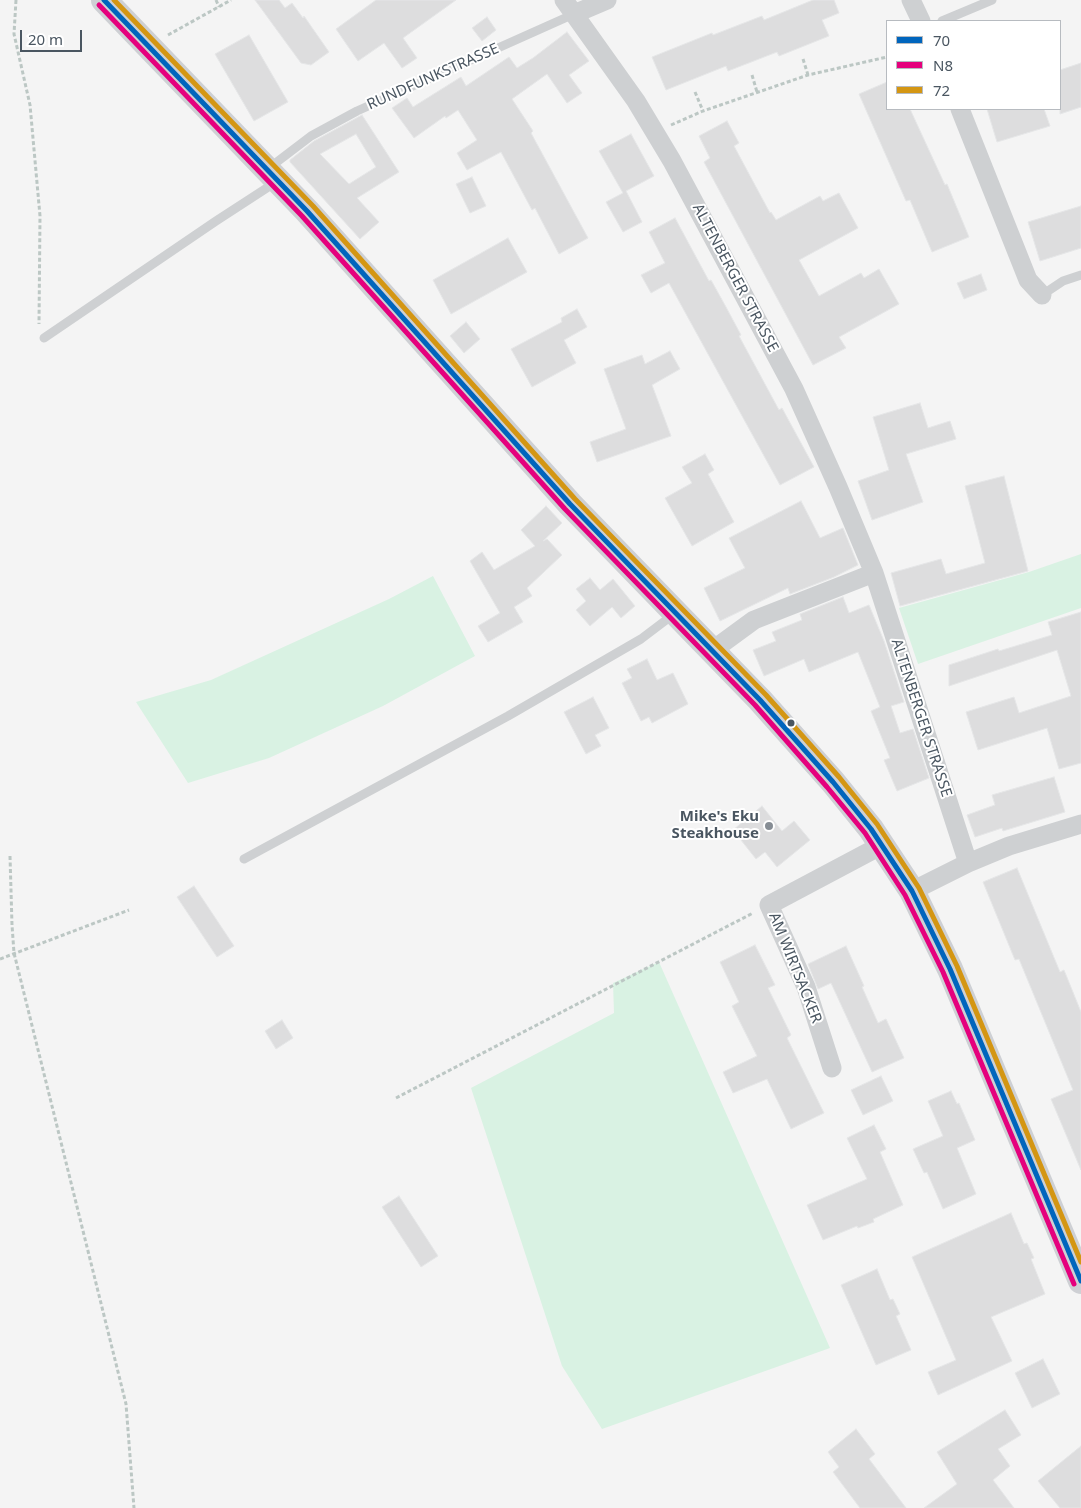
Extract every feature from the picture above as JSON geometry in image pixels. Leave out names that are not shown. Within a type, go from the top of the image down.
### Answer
[{"type":"main road","points":[[104,0],[273,175],[532,462],[610,546],[713,650],[818,764],[858,812],[912,891],[960,989],[1081,1281]]},
{"type":"street","name":"RUNDFUNKSTRASSE","points":[[569,7],[608,0]]},
{"type":"street","points":[[911,0],[921,20]]},
{"type":"street","name":"ALTENBERGER STRASSE","points":[[569,7],[636,100],[655,132],[794,389],[874,573],[968,863]]},
{"type":"street","points":[[960,110],[1028,280],[1042,295]]},
{"type":"street","points":[[713,650],[754,620],[874,573]]},
{"type":"street","points":[[912,891],[968,863],[1009,846],[1081,824]]},
{"type":"street","name":"AM WIRTSACKER","points":[[832,1068],[806,987],[769,905],[882,845]]},
{"type":"lane","points":[[944,20],[992,0]]},
{"type":"lane","name":"RUNDFUNKSTRASSE","points":[[44,338],[216,221],[273,175],[311,136],[357,111],[569,7]]},
{"type":"lane","points":[[1042,295],[1063,281],[1081,275]]},
{"type":"lane","points":[[244,859],[508,716],[641,639],[676,613]]},
{"type":"path","points":[[16,0],[14,34],[30,105],[40,216],[39,329],[44,338]]},
{"type":"path","points":[[216,0],[219,6]]},
{"type":"path","points":[[148,47],[231,0]]},
{"type":"path","points":[[655,132],[703,111],[808,75],[886,57]]},
{"type":"path","points":[[803,59],[808,75]]},
{"type":"path","points":[[752,75],[757,92]]},
{"type":"path","points":[[695,92],[703,111]]},
{"type":"path","points":[[10,856],[14,953],[126,1404],[134,1508]]},
{"type":"path","points":[[396,1098],[769,905]]},
{"type":"path","points":[[0,959],[129,910]]},
{"type":"green space","points":[[1081,554],[1081,608],[918,664],[899,608],[1029,572]]},
{"type":"green space","points":[[433,576],[475,656],[383,706],[269,758],[188,783],[136,702],[211,680],[389,599]]},
{"type":"green space","points":[[659,962],[830,1348],[602,1429],[562,1366],[471,1088],[614,1013],[613,983]]},
{"type":"building","points":[[255,0],[279,0],[285,8],[292,3],[303,18],[304,16],[329,52],[311,65],[301,63]]},
{"type":"building","points":[[376,0],[456,0],[403,38],[417,58],[402,68],[384,43],[358,61],[336,29]]},
{"type":"building","points":[[813,0],[834,0],[839,13],[822,20],[829,36],[779,56],[777,52],[728,71],[726,66],[666,90],[652,57],[712,33],[713,35],[762,16],[764,20]]},
{"type":"building","points":[[487,17],[496,30],[482,41],[472,28]]},
{"type":"building","points":[[567,32],[589,61],[569,75],[582,93],[567,103],[547,74],[512,99],[533,131],[531,133],[588,238],[559,254],[535,208],[532,210],[501,152],[467,170],[457,153],[477,140],[458,110],[446,118],[445,116],[414,138],[392,108],[407,98],[413,107],[461,77],[466,86],[509,57],[517,68]]},
{"type":"building","points":[[249,35],[288,102],[254,121],[215,54]]},
{"type":"building","points":[[1081,63],[1081,107],[1060,114],[1061,110],[1061,70]]},
{"type":"building","points":[[886,82],[886,110],[910,110],[945,185],[947,184],[969,237],[932,252],[910,200],[906,201],[859,94]]},
{"type":"building","points":[[987,110],[1044,110],[1050,126],[997,142]]},
{"type":"building","points":[[362,115],[399,172],[357,198],[379,222],[360,239],[290,162],[290,160],[314,141]],"holes":[[[356,134],[376,167],[349,184],[320,154]]]},
{"type":"building","points":[[727,121],[739,143],[734,146],[770,213],[776,220],[820,196],[823,201],[839,193],[858,228],[799,260],[819,296],[861,273],[864,278],[879,269],[899,304],[839,337],[846,348],[813,365],[704,162],[710,158],[699,136]]},
{"type":"building","points":[[631,134],[654,176],[626,191],[642,222],[623,232],[606,202],[623,193],[599,151]]},
{"type":"building","points":[[472,177],[486,206],[470,213],[456,184]]},
{"type":"building","points":[[1081,206],[1081,248],[1040,261],[1028,222]]},
{"type":"building","points":[[675,218],[709,281],[711,280],[726,307],[741,335],[739,336],[779,410],[782,408],[814,467],[780,485],[669,283],[651,293],[641,275],[665,263],[649,232]]},
{"type":"building","points":[[508,238],[527,272],[451,314],[433,280]]},
{"type":"building","points":[[981,274],[987,290],[964,299],[957,283]]},
{"type":"building","points":[[577,309],[587,327],[564,340],[576,363],[532,387],[511,349],[562,322],[561,318]]},
{"type":"building","points":[[466,322],[480,339],[464,353],[450,336]]},
{"type":"building","points":[[670,351],[680,369],[652,385],[671,436],[597,462],[590,442],[626,429],[604,369],[642,355],[645,364]]},
{"type":"building","points":[[920,403],[928,428],[950,421],[956,439],[906,454],[923,502],[872,520],[858,481],[889,470],[873,417]]},
{"type":"building","points":[[705,454],[714,470],[708,474],[734,522],[692,546],[665,498],[692,483],[682,467]]},
{"type":"building","points":[[1004,476],[1028,571],[900,606],[891,573],[941,559],[946,574],[985,563],[965,486]]},
{"type":"building","points":[[801,501],[820,538],[843,528],[858,565],[834,577],[790,594],[788,588],[720,621],[704,588],[745,568],[729,538]]},
{"type":"building","points":[[546,506],[562,523],[543,541],[547,539],[562,555],[527,588],[532,596],[514,607],[523,622],[488,642],[478,626],[500,613],[470,561],[482,552],[494,570],[535,546],[521,530]]},
{"type":"building","points":[[590,578],[600,590],[613,579],[635,606],[621,618],[612,607],[590,626],[576,610],[586,601],[576,589]]},
{"type":"building","points":[[843,597],[849,613],[869,605],[884,641],[904,702],[891,706],[900,733],[913,729],[929,778],[897,791],[884,760],[890,758],[871,711],[880,707],[858,652],[809,672],[804,659],[764,676],[753,650],[776,641],[772,632],[802,620],[800,614]]},
{"type":"building","points":[[1081,612],[1081,763],[1059,769],[1047,728],[978,750],[966,712],[1014,697],[1019,713],[1071,696],[1057,650],[949,686],[949,665],[998,649],[999,651],[1052,635],[1048,622]]},
{"type":"building","points":[[647,659],[657,680],[673,673],[688,704],[652,723],[649,717],[641,721],[622,683],[632,678],[627,669]]},
{"type":"building","points":[[593,697],[609,728],[595,735],[601,746],[586,754],[564,712]]},
{"type":"building","points":[[1054,777],[1065,812],[1003,831],[1002,828],[975,837],[967,815],[995,805],[992,795]]},
{"type":"building","points":[[762,806],[782,831],[794,821],[810,840],[777,867],[765,852],[756,859],[733,830]]},
{"type":"building","points":[[1017,868],[1060,972],[1064,970],[1081,1012],[1081,1170],[1051,1099],[1073,1090],[1019,959],[1015,960],[983,882]]},
{"type":"building","points":[[194,886],[234,946],[217,957],[177,897]]},
{"type":"building","points":[[755,945],[775,985],[768,988],[791,1035],[787,1038],[824,1113],[791,1129],[767,1079],[733,1093],[723,1072],[757,1056],[732,1006],[739,1002],[720,962]]},
{"type":"building","points":[[846,946],[878,1023],[886,1019],[904,1058],[872,1072],[831,983],[818,989],[808,964]]},
{"type":"building","points":[[282,1020],[293,1038],[276,1049],[265,1031]]},
{"type":"building","points":[[881,1076],[893,1101],[863,1115],[851,1090]]},
{"type":"building","points":[[951,1091],[957,1104],[959,1103],[975,1140],[957,1148],[976,1194],[943,1209],[927,1172],[924,1173],[913,1149],[943,1136],[928,1101]]},
{"type":"building","points":[[874,1125],[886,1149],[880,1152],[903,1205],[873,1219],[874,1222],[858,1228],[857,1226],[823,1240],[807,1205],[867,1179],[847,1138]]},
{"type":"building","points":[[399,1196],[438,1256],[421,1267],[382,1207]]},
{"type":"building","points":[[1011,1213],[1024,1244],[1027,1243],[1034,1258],[1031,1259],[1045,1294],[991,1317],[1012,1361],[938,1395],[928,1372],[956,1360],[912,1257]]},
{"type":"building","points":[[877,1269],[890,1300],[893,1299],[900,1314],[896,1316],[911,1350],[876,1365],[841,1285]]},
{"type":"building","points":[[1043,1359],[1060,1394],[1032,1408],[1015,1373]]},
{"type":"building","points":[[1005,1410],[1021,1435],[998,1449],[1010,1466],[993,1480],[1014,1508],[924,1508],[957,1484],[937,1452]]},
{"type":"building","points":[[856,1429],[875,1454],[869,1459],[906,1508],[860,1508],[833,1472],[839,1467],[828,1452]]},
{"type":"building","points":[[1081,1446],[1081,1508],[1060,1508],[1038,1481]]},
{"type":"transit line","name":"70","points":[[104,0],[307,211],[570,504],[760,700],[833,782],[871,829],[912,891],[950,969],[1081,1281]]},
{"type":"transit line","name":"72","points":[[114,0],[313,206],[575,499],[766,695],[839,777],[877,824],[919,888],[957,966],[1081,1262]]},
{"type":"transit line","name":"N8","points":[[99,5],[302,216],[565,509],[755,705],[865,833],[905,895],[943,972],[1074,1284]]},
{"type":"place","name":"Mike's Eku Steakhouse","points":[[769,826]]}]
